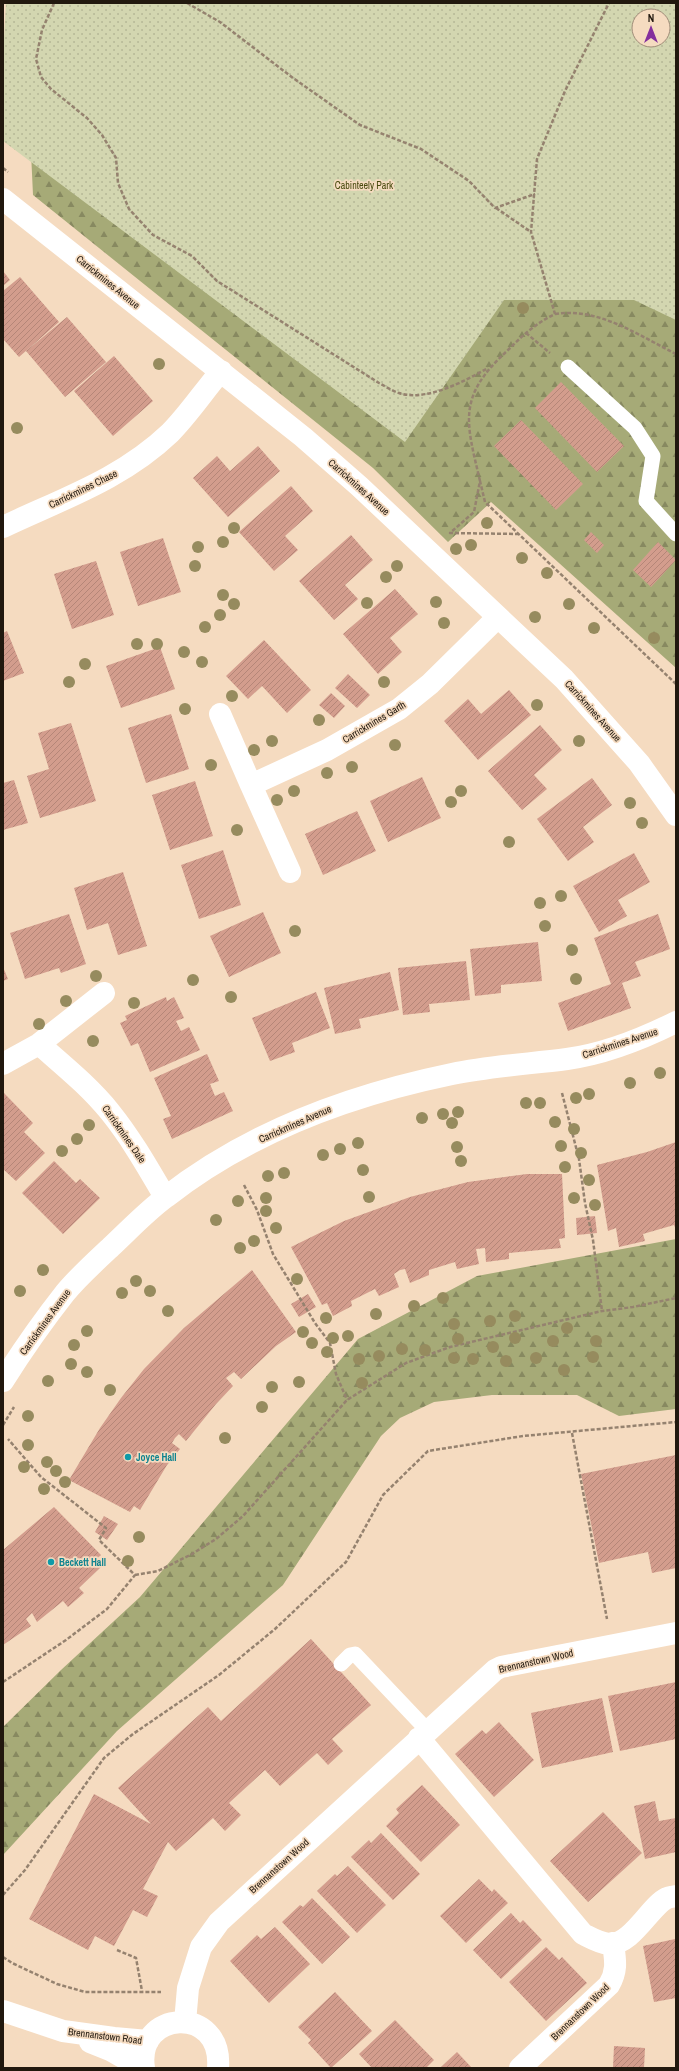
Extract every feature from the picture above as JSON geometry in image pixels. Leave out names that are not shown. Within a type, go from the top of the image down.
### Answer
[{"type":"street","name":"Carrickmines Avenue","points":[[3,199],[303,437],[348,476],[564,680],[639,762],[676,815]]},
{"type":"street","name":"Carrickmines Chase","points":[[3,527],[110,478],[142,456],[170,432],[220,371]]},
{"type":"street","name":"Carrickmines Garth","points":[[251,785],[327,750],[399,709],[430,684],[498,617]]},
{"type":"street","points":[[220,714],[290,872]]},
{"type":"street","points":[[3,1064],[40,1044],[104,993]]},
{"type":"street","name":"Carrickmines Avenue","points":[[3,1381],[66,1292],[165,1197],[234,1153],[290,1124],[354,1098],[392,1087],[454,1073],[505,1065],[568,1059],[594,1053],[629,1042],[676,1022]]},
{"type":"street","name":"Carrickmines Dale","points":[[40,1044],[86,1086],[110,1112],[139,1153],[165,1197]]},
{"type":"street","name":"Brennanstown Wood","points":[[185,2022],[187,1992],[200,1947],[219,1922],[495,1670],[501,1667],[676,1632]]},
{"type":"street","points":[[424,1735],[583,1934],[596,1941],[613,1944],[628,1936],[666,1898],[676,1896]]},
{"type":"street","name":"Brennanstown Wood","points":[[520,2068],[609,1985],[615,1975],[616,1966],[613,1944]]},
{"type":"street","name":"Brennanstown Road","points":[[3,2011],[63,2031],[110,2050],[143,2068],[143,2055],[148,2041],[161,2028],[175,2022],[185,2022]]},
{"type":"street","points":[[185,2022],[194,2023],[209,2034],[218,2049],[218,2068]]},
{"type":"street","name":"Brennanstown Road","points":[[63,2031],[148,2041]]},
{"type":"lane","points":[[568,367],[635,428],[653,456],[646,501],[676,534]]},
{"type":"lane","points":[[341,1664],[350,1655],[354,1654],[424,1735]]},
{"type":"path","points":[[54,3],[42,30],[36,59],[41,77],[51,88],[87,118],[102,135],[116,158],[118,183],[129,210],[153,235],[192,256],[216,281],[379,383],[400,394],[418,394],[453,387],[488,368],[537,323],[555,314],[569,312],[583,312],[604,319],[676,354]]},
{"type":"path","points":[[187,3],[220,22],[293,78],[360,125],[421,149],[469,181],[495,208],[531,232]]},
{"type":"path","points":[[555,314],[531,232],[537,159],[565,91],[609,3]]},
{"type":"path","points":[[495,208],[535,194]]},
{"type":"path","points":[[526,333],[568,367]]},
{"type":"path","points":[[488,368],[474,392],[469,411],[468,432],[484,502],[676,684]]},
{"type":"path","points":[[480,481],[474,512],[450,533],[519,534]]},
{"type":"path","points":[[562,1093],[579,1159],[585,1203],[593,1240],[602,1312]]},
{"type":"path","points":[[244,1185],[260,1215],[273,1254],[315,1323],[330,1343],[336,1374],[347,1400]]},
{"type":"path","points":[[3,1682],[66,1640],[107,1609],[135,1576],[158,1571],[192,1554],[216,1539],[243,1516],[347,1400],[406,1363],[450,1347],[602,1312],[676,1298]]},
{"type":"path","points":[[3,1425],[16,1404]]},
{"type":"path","points":[[3,1895],[25,1870],[104,1758],[133,1734],[219,1675],[280,1624],[346,1562],[383,1495],[428,1451],[523,1436],[572,1433],[676,1422]]},
{"type":"path","points":[[572,1433],[612,1645]]},
{"type":"path","points":[[8,1439],[41,1476],[106,1528],[99,1540],[135,1576]]},
{"type":"path","points":[[117,1950],[136,1958],[142,1991]]},
{"type":"path","points":[[3,1957],[12,1963],[57,1984],[85,1992],[187,1992]]},
{"type":"green space","name":"Cabinteely Park","points":[[6,3],[676,3],[676,320],[634,300],[504,300],[405,442],[3,141],[3,55]]},
{"type":"green space","name":"Cabinteely Park","points":[[24,3],[676,183],[676,668],[491,502],[448,542],[373,468],[33,195]]},
{"type":"green space","points":[[676,1239],[676,1409],[619,1416],[577,1395],[492,1395],[434,1402],[400,1418],[381,1436],[283,1585],[117,1731],[3,1855],[3,1727],[61,1670],[140,1597],[358,1339],[477,1276]]},
{"type":"building","points":[[3,271],[10,280],[3,286]]},
{"type":"building","points":[[20,277],[59,322],[19,357],[3,339],[3,291]]},
{"type":"building","points":[[67,317],[106,362],[65,397],[26,351]]},
{"type":"building","points":[[114,356],[153,401],[113,436],[74,391]]},
{"type":"building","points":[[561,382],[624,446],[597,472],[535,408]]},
{"type":"building","points":[[521,420],[583,484],[556,510],[494,446]]},
{"type":"building","points":[[258,446],[280,471],[228,517],[193,478],[217,456],[230,471]]},
{"type":"building","points":[[291,486],[313,511],[285,536],[298,550],[274,571],[239,532]]},
{"type":"building","points":[[591,532],[604,545],[597,553],[584,540]]},
{"type":"building","points":[[351,535],[373,560],[345,585],[358,599],[334,620],[299,581]]},
{"type":"building","points":[[163,538],[181,592],[138,606],[120,552]]},
{"type":"building","points":[[658,542],[676,560],[651,587],[633,570]]},
{"type":"building","points":[[96,561],[114,615],[72,629],[54,574]]},
{"type":"building","points":[[395,589],[418,614],[390,638],[402,652],[378,674],[343,634]]},
{"type":"building","points":[[7,631],[24,673],[3,681],[3,633]]},
{"type":"building","points":[[264,640],[311,690],[287,713],[262,686],[248,699],[226,676]]},
{"type":"building","points":[[160,647],[175,689],[121,708],[106,666]]},
{"type":"building","points":[[348,674],[370,695],[357,708],[335,688]]},
{"type":"building","points":[[509,690],[531,715],[478,760],[444,721],[468,699],[481,714]]},
{"type":"building","points":[[331,693],[345,706],[334,718],[319,705]]},
{"type":"building","points":[[171,714],[189,769],[146,783],[128,728]]},
{"type":"building","points":[[71,723],[96,801],[40,818],[27,776],[49,769],[38,733]]},
{"type":"building","points":[[540,725],[562,750],[534,775],[547,789],[522,810],[488,771]]},
{"type":"building","points":[[422,777],[441,818],[388,842],[370,801]]},
{"type":"building","points":[[592,778],[612,805],[583,827],[594,842],[568,861],[537,819]]},
{"type":"building","points":[[14,780],[28,823],[3,830],[3,783]]},
{"type":"building","points":[[195,781],[213,836],[170,850],[152,795]]},
{"type":"building","points":[[357,811],[376,851],[323,875],[305,834]]},
{"type":"building","points":[[223,850],[241,905],[199,919],[181,865]]},
{"type":"building","points":[[634,853],[650,882],[618,900],[627,916],[599,932],[573,886]]},
{"type":"building","points":[[123,872],[147,946],[118,955],[108,923],[87,930],[74,888]]},
{"type":"building","points":[[263,912],[281,953],[229,977],[210,936]]},
{"type":"building","points":[[69,914],[86,964],[61,973],[59,968],[25,979],[10,933]]},
{"type":"building","points":[[658,914],[670,949],[635,962],[641,976],[622,983],[631,1008],[568,1031],[558,1003],[611,984],[594,938]]},
{"type":"building","points":[[538,942],[542,981],[501,985],[501,993],[475,996],[470,949]]},
{"type":"building","points":[[466,961],[470,1000],[429,1004],[430,1012],[403,1015],[398,968]]},
{"type":"building","points":[[3,967],[8,979],[3,981]]},
{"type":"building","points":[[390,972],[399,1010],[359,1019],[361,1028],[335,1034],[324,988]]},
{"type":"building","points":[[316,992],[330,1028],[292,1043],[295,1052],[270,1061],[252,1018]]},
{"type":"building","points":[[166,997],[167,1001],[174,997],[184,1018],[176,1021],[181,1031],[189,1027],[200,1050],[150,1072],[138,1043],[131,1046],[120,1023],[127,1020],[125,1016]]},
{"type":"building","points":[[207,1054],[219,1081],[210,1084],[215,1096],[224,1092],[233,1111],[172,1139],[163,1119],[171,1116],[154,1078]]},
{"type":"building","points":[[3,1092],[33,1123],[24,1132],[45,1153],[16,1181],[3,1169]]},
{"type":"building","points":[[676,1142],[676,1230],[674,1225],[643,1234],[645,1241],[619,1247],[616,1228],[608,1231],[597,1165],[647,1152]]},
{"type":"building","points":[[54,1161],[76,1183],[80,1179],[100,1198],[63,1234],[22,1193]]},
{"type":"building","points":[[527,1174],[562,1174],[565,1238],[559,1239],[561,1248],[509,1253],[509,1259],[486,1262],[485,1248],[476,1249],[479,1264],[457,1269],[455,1262],[429,1270],[429,1275],[410,1283],[405,1269],[400,1270],[394,1274],[399,1287],[379,1296],[375,1289],[351,1301],[352,1306],[333,1316],[327,1303],[322,1305],[291,1247],[344,1221],[410,1197],[468,1182]]},
{"type":"building","points":[[595,1216],[597,1233],[577,1235],[576,1218]]},
{"type":"building","points":[[252,1270],[296,1332],[276,1346],[241,1379],[234,1372],[226,1378],[233,1386],[216,1404],[186,1441],[179,1434],[175,1438],[172,1443],[180,1449],[167,1465],[140,1510],[134,1506],[130,1512],[69,1480],[100,1428],[144,1369],[184,1328]]},
{"type":"building","points":[[308,1294],[316,1307],[299,1317],[291,1304]]},
{"type":"building","points":[[676,1455],[676,1568],[652,1573],[648,1552],[599,1563],[581,1474]]},
{"type":"building","name":"Beckett Hall","points":[[54,1507],[101,1555],[96,1559],[103,1565],[79,1588],[84,1593],[68,1607],[63,1601],[37,1622],[32,1613],[26,1619],[31,1626],[3,1645],[3,1550]]},
{"type":"building","points":[[104,1516],[118,1524],[107,1540],[95,1532]]},
{"type":"building","points":[[311,1639],[371,1705],[332,1739],[343,1751],[328,1765],[317,1753],[280,1786],[265,1770],[229,1803],[241,1815],[225,1831],[213,1818],[176,1851],[168,1842],[143,1889],[158,1896],[147,1917],[133,1910],[114,1946],[95,1936],[88,1950],[29,1919],[94,1794],[151,1824],[118,1788],[208,1707],[221,1721]]},
{"type":"building","points":[[676,1682],[676,1739],[620,1751],[608,1696]]},
{"type":"building","points":[[602,1698],[613,1752],[542,1768],[531,1713]]},
{"type":"building","points":[[499,1722],[534,1760],[494,1797],[455,1754],[482,1730],[486,1734]]},
{"type":"building","points":[[422,1785],[460,1825],[421,1862],[386,1826],[399,1813],[396,1809]]},
{"type":"building","points":[[655,1801],[659,1821],[676,1818],[676,1852],[645,1859],[634,1806]]},
{"type":"building","points":[[603,1812],[642,1853],[588,1902],[550,1861]]},
{"type":"building","points":[[381,1833],[420,1874],[393,1900],[351,1857],[369,1840],[371,1843]]},
{"type":"building","points":[[348,1866],[386,1905],[357,1933],[317,1891],[335,1874],[337,1876]]},
{"type":"building","points":[[479,1879],[492,1892],[494,1889],[508,1903],[466,1943],[440,1916]]},
{"type":"building","points":[[312,1898],[350,1937],[322,1964],[282,1922],[300,1905],[303,1907]]},
{"type":"building","points":[[511,1913],[520,1923],[523,1920],[542,1940],[501,1979],[473,1950]]},
{"type":"building","points":[[275,1927],[310,1964],[269,2003],[230,1961],[257,1935],[261,1939]]},
{"type":"building","points":[[675,1939],[676,1998],[654,2002],[643,1946]]},
{"type":"building","points":[[546,1947],[559,1960],[562,1957],[587,1983],[546,2021],[509,1982]]},
{"type":"building","points":[[335,1992],[372,2031],[331,2068],[308,2043],[311,2040],[298,2027]]},
{"type":"building","points":[[395,2020],[434,2060],[426,2068],[372,2068],[359,2054]]},
{"type":"building","points":[[614,2046],[645,2048],[644,2068],[613,2068]]},
{"type":"building","points":[[457,2052],[472,2068],[440,2068]]},
{"type":"place","name":"Joyce Hall","points":[[128,1457]]},
{"type":"place","name":"Beckett Hall","points":[[51,1562]]}]
